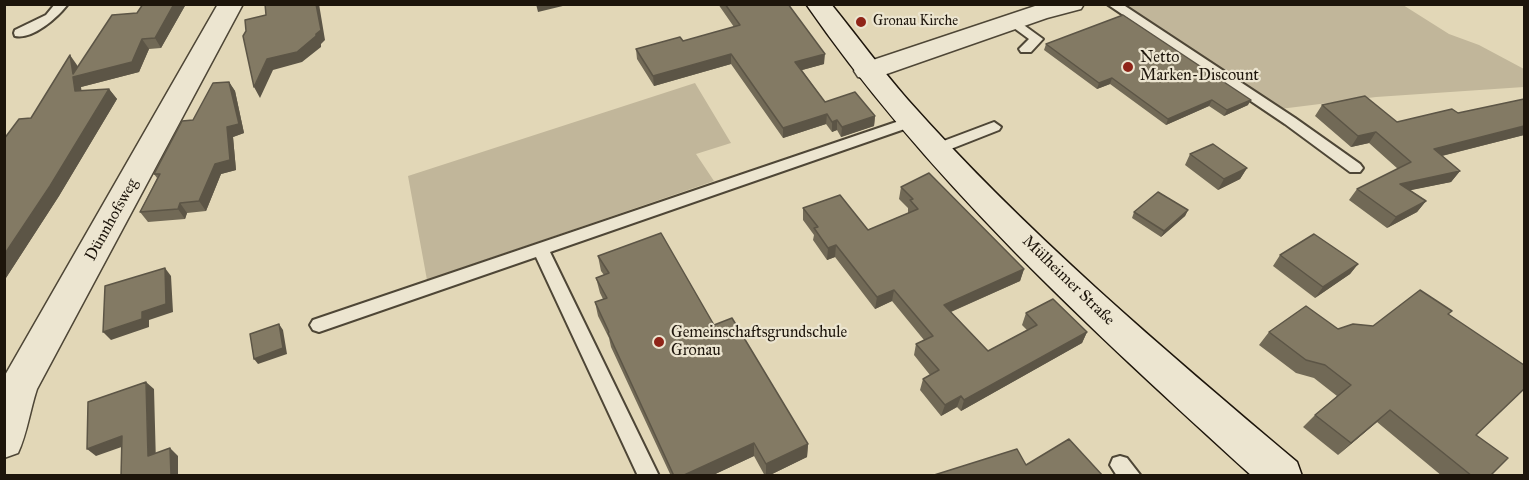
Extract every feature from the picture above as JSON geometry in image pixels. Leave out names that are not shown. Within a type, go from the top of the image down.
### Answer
[{"type":"street","name":"Dünnhofsweg","points":[[4,440],[7,420],[19,386],[231,4]]},
{"type":"street","name":"Mülheimer Straße","points":[[818,4],[868,71],[911,122],[1002,218],[1150,360],[1282,476]]},
{"type":"street","points":[[868,71],[1072,4]]},
{"type":"lane","points":[[20,33],[50,18],[62,4]]},
{"type":"lane","points":[[1113,4],[1290,121],[1355,168]]},
{"type":"lane","points":[[1014,22],[1037,39],[1026,49]]},
{"type":"lane","points":[[319,325],[911,122]]},
{"type":"lane","points":[[938,149],[994,127]]},
{"type":"lane","points":[[540,249],[649,476]]},
{"type":"shaded area","points":[[1122,5],[1403,5],[1449,34],[1479,45],[1524,69],[1524,87],[1376,97],[1280,109]]},
{"type":"shaded area","points":[[695,83],[731,143],[696,154],[714,181],[427,280],[408,176]]},
{"type":"building","points":[[143,4],[174,4],[155,38],[142,39],[132,62],[73,77],[75,91],[109,89],[50,186],[4,255],[4,139],[19,119],[31,118],[70,55],[73,74],[112,15],[137,13]]},
{"type":"building","points":[[265,4],[316,4],[321,30],[297,52],[267,59],[254,87],[243,36],[246,31],[245,20],[266,15]]},
{"type":"building","points":[[725,4],[788,4],[825,54],[795,62],[825,102],[855,92],[875,116],[842,127],[837,120],[832,122],[827,114],[783,128],[731,54],[653,76],[636,49],[680,37],[683,41],[740,25]]},
{"type":"building","name":"Netto Marken-Discount","points":[[1123,15],[1251,100],[1227,110],[1212,100],[1168,119],[1112,78],[1099,83],[1046,44]]},
{"type":"building","points":[[229,82],[239,124],[227,127],[230,160],[215,164],[199,201],[180,203],[178,209],[140,212],[160,174],[154,174],[182,121],[193,120],[213,83]]},
{"type":"building","points":[[1365,96],[1397,122],[1452,109],[1458,113],[1524,99],[1524,126],[1434,149],[1460,171],[1400,184],[1426,201],[1396,217],[1357,189],[1411,162],[1376,132],[1358,136],[1322,105]]},
{"type":"building","points":[[1213,144],[1247,168],[1224,179],[1190,154]]},
{"type":"building","points":[[929,173],[1024,269],[944,305],[988,351],[1037,325],[1026,313],[1053,299],[1087,332],[964,400],[961,396],[945,405],[923,379],[939,370],[916,344],[933,336],[894,290],[877,297],[836,245],[828,248],[814,228],[818,227],[803,208],[840,195],[868,230],[918,209],[910,200],[913,199],[901,187]]},
{"type":"building","points":[[1158,192],[1188,210],[1164,231],[1134,212]]},
{"type":"building","points":[[661,233],[714,325],[732,318],[808,444],[766,464],[754,443],[682,476],[674,476],[595,302],[607,298],[596,278],[609,273],[598,256]]},
{"type":"building","points":[[1314,234],[1358,264],[1323,287],[1280,255]]},
{"type":"building","points":[[165,268],[166,304],[142,312],[142,319],[103,332],[105,286]]},
{"type":"building","points":[[1420,290],[1452,311],[1448,314],[1524,365],[1524,389],[1476,435],[1508,458],[1490,476],[1472,476],[1390,410],[1351,443],[1315,415],[1351,385],[1325,365],[1306,360],[1269,332],[1306,306],[1338,329],[1353,324],[1373,326]]},
{"type":"building","points":[[279,324],[283,348],[254,359],[250,334]]},
{"type":"building","points":[[146,382],[148,456],[170,448],[171,476],[121,476],[122,436],[87,449],[88,402]]},
{"type":"building","points":[[1069,439],[1103,476],[931,476],[1017,449],[1026,465]]},
{"type":"place","name":"Gronau Kirche","points":[[861,22]]},
{"type":"place","name":"Netto Marken-Discount","points":[[1128,67]]},
{"type":"place","name":"Gemeinschaftsgrundschule Gronau","points":[[659,342]]}]
